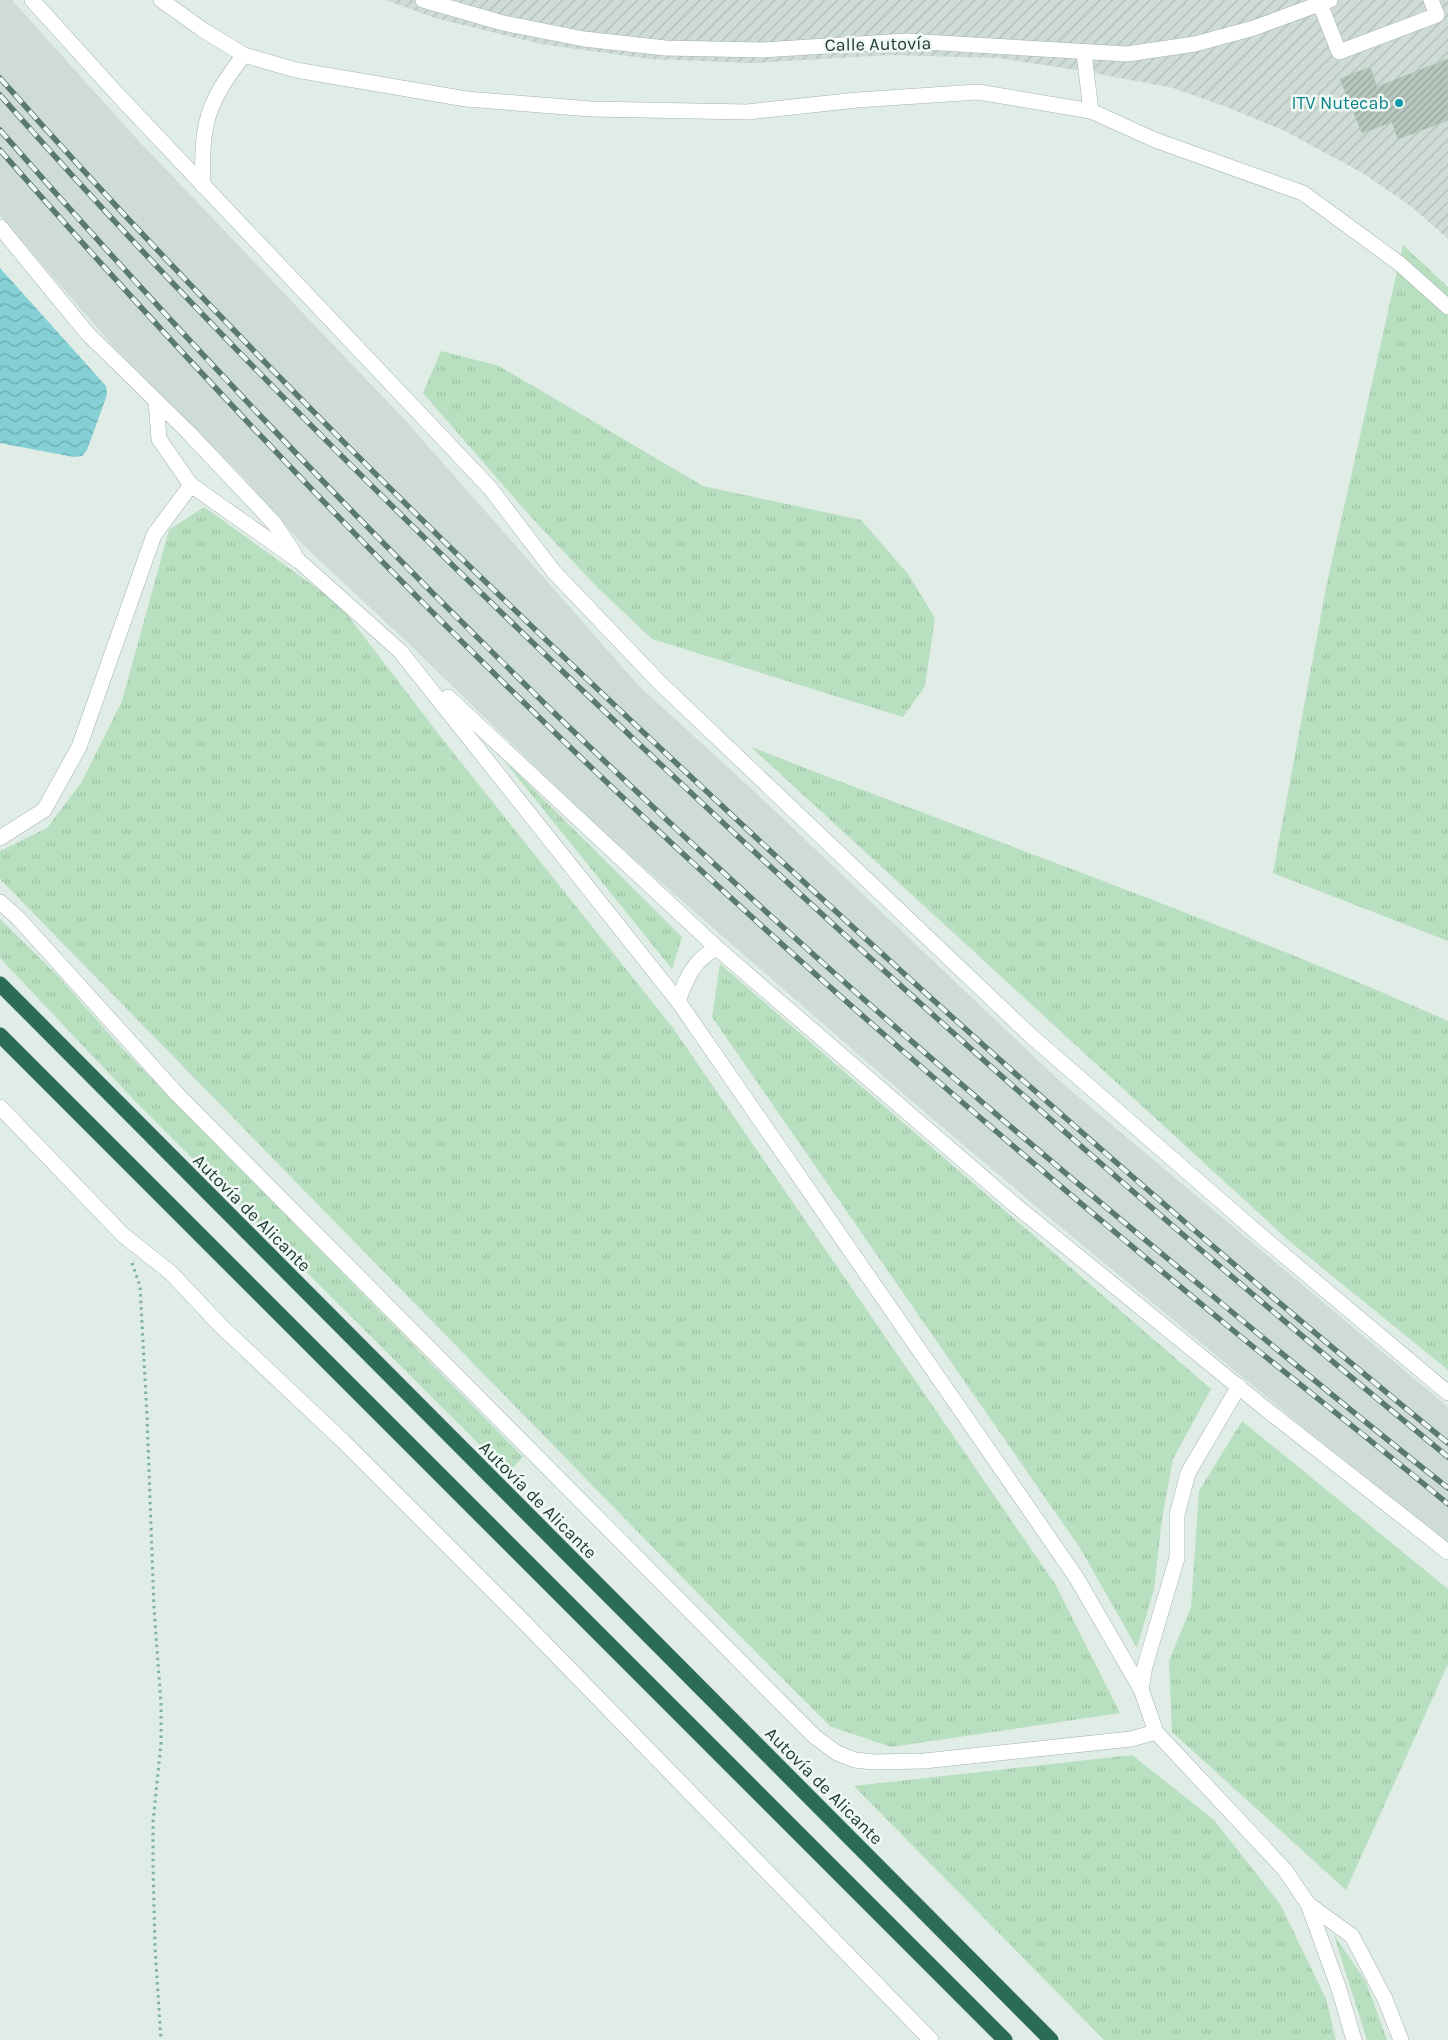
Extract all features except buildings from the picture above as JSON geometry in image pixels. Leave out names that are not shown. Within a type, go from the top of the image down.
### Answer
[{"type":"highway","name":"Autovía de Alicante","points":[[0,984],[1051,2040]]},
{"type":"highway","points":[[0,1034],[1005,2040]]},
{"type":"street","points":[[32,0],[204,186],[490,488],[554,572],[660,683],[1030,1035],[1260,1235],[1448,1394]]},
{"type":"street","points":[[161,0],[203,30],[244,55],[296,70],[466,99],[591,109],[747,112],[857,100],[978,92],[1091,111],[1155,140],[1303,193],[1400,264],[1448,307]]},
{"type":"street","name":"Calle Autovía","points":[[423,0],[504,23],[584,39],[665,48],[762,50],[906,41],[1084,53],[1127,54],[1195,44],[1254,28],[1325,2]]},
{"type":"street","points":[[1325,2],[1339,52],[1438,15],[1431,0]]},
{"type":"street","points":[[1084,53],[1091,111]]},
{"type":"street","points":[[204,186],[202,149],[207,114],[222,83],[244,55]]},
{"type":"street","points":[[0,227],[87,333],[156,401],[274,524],[299,561]]},
{"type":"street","points":[[156,401],[158,439],[191,485],[299,561],[400,651],[472,739],[678,1001],[1076,1577],[1141,1689],[1156,1732],[1285,1870],[1308,1904],[1339,1989],[1354,2040]]},
{"type":"street","points":[[0,838],[44,810],[79,747],[154,535],[191,485]]},
{"type":"street","points":[[405,658],[717,948],[1015,1205],[1448,1552]]},
{"type":"street","points":[[0,902],[18,918],[184,1101],[814,1736],[836,1753],[855,1760],[873,1762],[924,1761],[1131,1739],[1156,1732]]},
{"type":"street","points":[[678,1001],[688,974],[705,954],[717,948]]},
{"type":"street","points":[[0,1107],[122,1235],[171,1273],[216,1320],[342,1441],[520,1618],[931,2040]]},
{"type":"street","points":[[1141,1689],[1145,1666],[1177,1558],[1177,1515],[1188,1473],[1239,1386]]},
{"type":"street","points":[[1308,1904],[1352,1936],[1385,1999],[1402,2040]]},
{"type":"path","points":[[131,1260],[140,1286],[153,1598],[161,1704],[161,1743],[153,1822],[153,1873],[161,2040]]},
{"type":"shaded area","points":[[0,0],[12,0],[135,137],[405,420],[639,686],[756,793],[1063,1084],[1448,1407],[1448,1542],[1315,1437],[1051,1219],[928,1115],[587,817],[406,641],[301,543],[245,479],[114,347],[0,216]]},
{"type":"shaded area","points":[[386,0],[1448,0],[1448,239],[1412,207],[1364,174],[1285,131],[1173,88],[1083,71],[998,58],[890,55],[755,63],[649,59],[541,44],[435,18]]},
{"type":"green space","points":[[1403,245],[1448,287],[1448,941],[1273,873],[1327,583]]},
{"type":"green space","points":[[441,351],[499,366],[703,486],[861,520],[908,574],[935,618],[925,686],[903,717],[652,639],[597,587],[531,517],[423,393]]},
{"type":"green space","points":[[204,507],[339,604],[440,736],[673,1028],[1055,1584],[1120,1713],[891,1747],[830,1726],[723,1619],[0,879],[0,851],[47,828],[81,783],[122,701],[169,530]]},
{"type":"green space","points":[[751,747],[1276,948],[1448,1021],[1448,1370],[1288,1240]]},
{"type":"green space","points":[[502,758],[682,937],[672,969]]},
{"type":"green space","points":[[0,919],[58,976],[118,1044],[523,1457],[508,1473],[137,1103],[0,958]]},
{"type":"green space","points":[[720,964],[1211,1389],[1173,1459],[1162,1519],[1154,1589],[1137,1648],[1080,1548],[712,1017]]},
{"type":"green space","points":[[1242,1421],[1448,1589],[1448,1664],[1346,1890],[1172,1732],[1169,1661],[1191,1607],[1199,1491]]},
{"type":"green space","points":[[1132,1755],[1214,1820],[1280,1904],[1326,1999],[1336,2040],[1104,2040],[854,1786]]},
{"type":"green space","points":[[1334,1935],[1366,1982],[1387,2040],[1367,2040]]},
{"type":"water","points":[[0,268],[106,386],[107,395],[87,450],[82,456],[74,457],[0,443]]},
{"type":"railway","points":[[0,78],[169,263],[256,353],[433,530],[613,704],[886,957],[1070,1122],[1352,1364],[1448,1443]]},
{"type":"railway","points":[[0,95],[145,254],[294,408],[524,635],[705,806],[913,997],[1124,1184],[1448,1457]]},
{"type":"railway","points":[[0,130],[187,338],[283,440],[479,639],[681,833],[836,975],[994,1112],[1267,1341],[1448,1488]]},
{"type":"railway","points":[[0,150],[212,385],[322,499],[546,724],[661,833],[777,940],[1026,1157],[1246,1341],[1448,1504]]},
{"type":"place","name":"ITV Nutecab","points":[[1399,103]]}]
